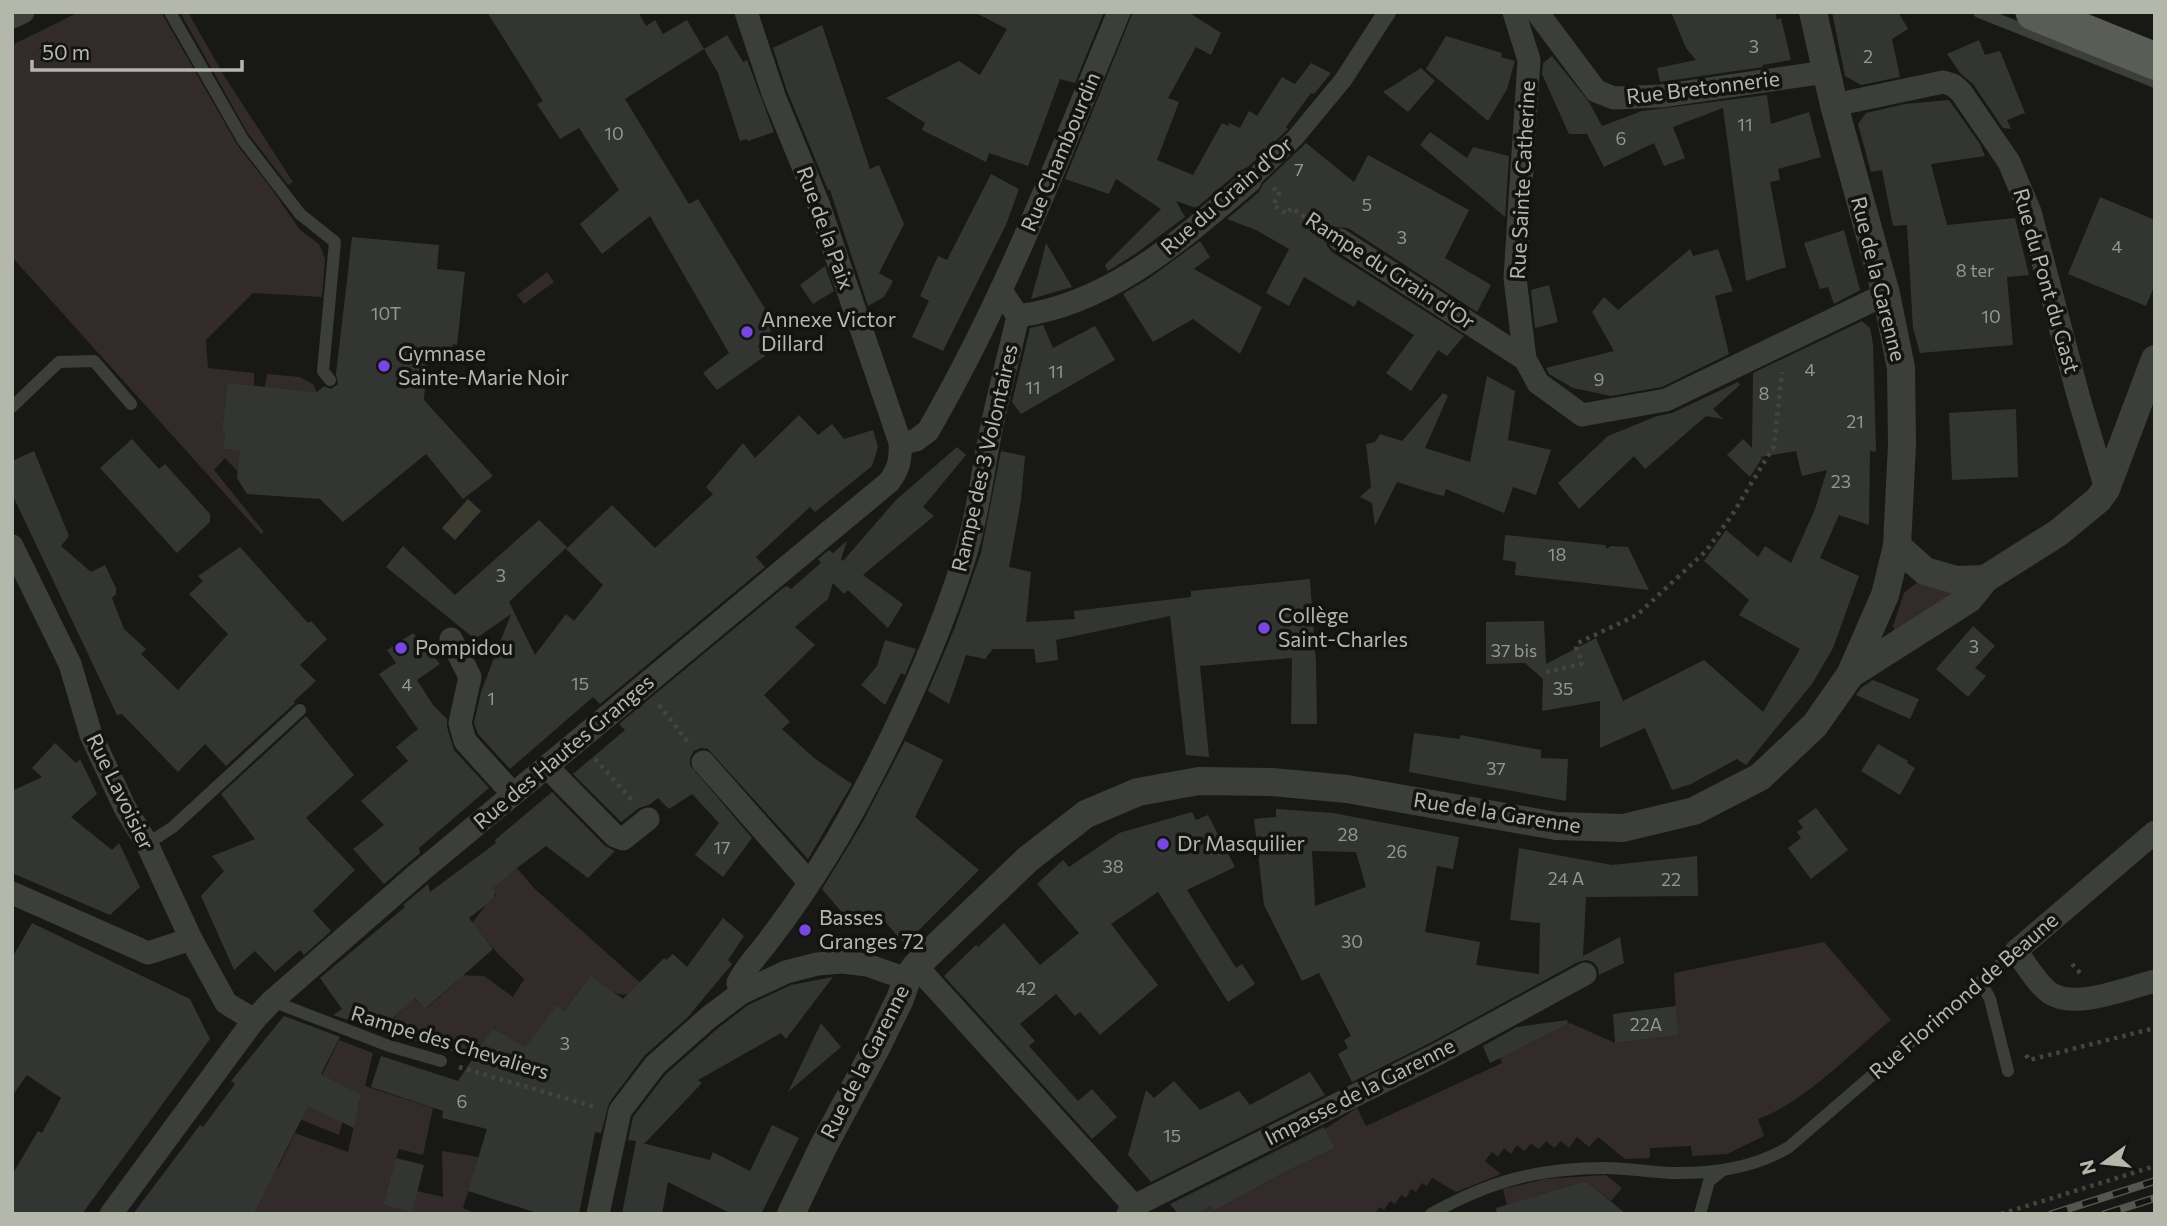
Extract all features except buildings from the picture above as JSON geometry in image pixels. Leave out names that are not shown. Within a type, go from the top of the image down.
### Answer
[{"type":"main road","points":[[2034,12],[2155,61]]},
{"type":"street","points":[[12,18],[23,12]]},
{"type":"street","name":"Rue de la Paix","points":[[746,12],[774,96],[818,203],[901,444]]},
{"type":"street","name":"Rue Chambourdin","points":[[1001,291],[1119,12]]},
{"type":"street","name":"Rue du Grain d'Or","points":[[1018,316],[1050,310],[1114,283],[1184,237],[1250,181],[1295,138],[1343,80],[1387,12]]},
{"type":"street","name":"Rue Sainte Catherine","points":[[1514,12],[1529,60],[1516,278],[1525,359],[1538,383],[1582,415],[1666,400],[1885,294]]},
{"type":"street","name":"Rue Bretonnerie","points":[[1537,12],[1596,91],[1614,98],[1661,96],[1826,72]]},
{"type":"street","name":"Rue de la Garenne","points":[[792,1214],[911,972],[1028,859],[1086,814],[1138,792],[1199,781],[1272,782],[1347,789],[1556,826],[1623,828],[1693,811],[1760,777],[1815,725],[1850,675],[1885,595],[1897,546],[1902,444],[1900,368],[1885,294],[1834,105],[1813,12]]},
{"type":"street","name":"Rue du Pont du Gast","points":[[1834,105],[1943,82],[1953,85],[1961,92],[2009,162],[2030,212],[2078,395],[2106,489]]},
{"type":"street","name":"Rampe du Grain d'Or","points":[[1340,240],[1525,359]]},
{"type":"street","points":[[901,444],[916,440],[928,431],[972,352],[1001,291]]},
{"type":"street","name":"Rampe des 3 Volontaires","points":[[741,993],[738,983],[743,973],[769,941],[828,855],[879,762],[911,696],[948,607],[976,514],[990,434],[1018,316],[1001,291]]},
{"type":"street","points":[[1850,675],[1969,599],[1986,579],[2058,533],[2098,500],[2106,489],[2155,359]]},
{"type":"street","name":"Rue des Hautes Granges","points":[[111,1214],[254,1020],[272,1001],[421,871],[889,482],[897,472],[901,460],[901,444]]},
{"type":"street","name":"Rue Lavoisier","points":[[12,546],[70,664],[91,736],[125,808],[147,844],[191,939],[226,1003],[254,1020]]},
{"type":"street","points":[[1897,546],[1925,571],[1956,580],[1986,579]]},
{"type":"street","points":[[451,639],[470,677],[460,723],[465,741],[513,794]]},
{"type":"street","points":[[703,762],[809,882]]},
{"type":"street","points":[[547,766],[622,839],[648,818]]},
{"type":"street","name":"Rue Florimond de Beaune","points":[[2016,951],[2155,832]]},
{"type":"street","points":[[12,893],[148,953],[191,939]]},
{"type":"street","points":[[2016,951],[2048,992],[2063,1000],[2081,1000],[2155,981]]},
{"type":"street","points":[[598,1214],[620,1111],[656,1065],[708,1018],[741,993],[786,972],[817,964],[843,962],[911,972]]},
{"type":"street","name":"Impasse de la Garenne","points":[[911,972],[1131,1210],[1436,1055],[1585,974]]},
{"type":"lane","points":[[170,12],[243,140],[300,214],[335,242],[323,371],[330,380]]},
{"type":"lane","points":[[1979,12],[2155,82]]},
{"type":"lane","points":[[12,407],[58,362],[94,361],[131,404]]},
{"type":"lane","points":[[147,844],[173,827],[300,710]]},
{"type":"lane","name":"Rue Florimond de Beaune","points":[[1431,1214],[1474,1191],[1527,1175],[1607,1168],[1672,1173],[1722,1171],[1770,1157],[1789,1147],[2016,951]]},
{"type":"lane","points":[[1981,982],[1990,999],[2008,1071]]},
{"type":"lane","name":"Rampe des Chevaliers","points":[[272,1001],[389,1046],[440,1061]]},
{"type":"lane","points":[[1700,1214],[1709,1181],[1722,1171]]},
{"type":"path","name":"Rampe du Grain d'Or","points":[[1250,181],[1260,198],[1273,188],[1280,192],[1273,205],[1287,214],[1291,208],[1340,240]]},
{"type":"path","points":[[1546,672],[1581,664],[1576,648],[1578,643],[1637,615],[1706,551],[1732,515],[1774,446],[1783,360]]},
{"type":"path","points":[[662,709],[703,762]]},
{"type":"path","points":[[2024,1050],[2029,1060],[2155,1028]]},
{"type":"path","name":"Rampe des Chevaliers","points":[[440,1061],[602,1110],[620,1111]]},
{"type":"path","points":[[2001,1214],[2155,1166]]},
{"type":"shaded area","points":[[79,12],[161,12],[238,146],[300,230],[319,244],[325,259],[322,297],[253,293],[206,340],[208,368],[254,373],[254,386],[227,383],[223,449],[270,454],[238,472],[225,458],[214,470],[264,532],[261,534],[12,257],[12,45]]},
{"type":"shaded area","points":[[180,12],[188,12],[223,74],[293,182],[288,185],[247,132]]},
{"type":"shaded area","points":[[547,272],[554,282],[524,304],[517,295]]},
{"type":"shaded area","points":[[267,374],[300,377],[313,384],[317,392],[265,387]]},
{"type":"shaded area","points":[[468,499],[481,511],[455,540],[442,528]]},
{"type":"shaded area","points":[[1920,580],[1965,591],[1896,635],[1893,626],[1904,593]]},
{"type":"shaded area","points":[[517,868],[534,888],[645,987],[628,994],[616,993],[591,975],[564,1011],[557,1005],[531,1073],[506,1036],[494,1028],[474,1058],[408,1039],[393,1019],[414,998],[426,1009],[457,981],[457,975],[484,976],[513,997],[524,979],[472,923],[495,898],[496,893],[492,887]]},
{"type":"shaded area","points":[[1824,942],[1891,1020],[1810,1089],[1758,1119],[1764,1136],[1727,1154],[1692,1156],[1691,1146],[1650,1148],[1650,1158],[1625,1159],[1598,1137],[1589,1147],[1577,1137],[1569,1148],[1561,1141],[1554,1148],[1546,1141],[1539,1149],[1531,1144],[1524,1151],[1517,1145],[1511,1154],[1504,1148],[1498,1157],[1492,1152],[1485,1161],[1501,1174],[1456,1192],[1432,1178],[1427,1186],[1422,1183],[1416,1192],[1411,1189],[1406,1198],[1401,1195],[1395,1204],[1390,1201],[1384,1210],[1379,1207],[1375,1214],[1197,1214],[1211,1206],[1214,1211],[1335,1148],[1325,1129],[1357,1108],[1366,1126],[1502,1063],[1497,1049],[1524,1046],[1570,1023],[1615,1043],[1677,1035],[1674,973]]},
{"type":"shaded area","points":[[339,1040],[373,1053],[365,1086],[433,1108],[423,1155],[399,1149],[383,1205],[411,1213],[417,1191],[443,1197],[442,1151],[479,1157],[463,1208],[476,1214],[243,1214],[244,1211],[255,1213],[295,1133],[348,1152],[356,1117],[345,1113],[339,1135],[260,1103],[339,1100],[358,1109],[361,1096],[335,1085],[336,1082],[322,1075]]},
{"type":"shaded area","points":[[1606,1175],[1622,1188],[1611,1201],[1586,1181],[1507,1205],[1503,1189],[1544,1179]]},
{"type":"railway","points":[[2052,1214],[2155,1181]]},
{"type":"railway","points":[[2105,1214],[2155,1198]]},
{"type":"place","name":"Annexe Victor Dillard","points":[[747,332]]},
{"type":"place","name":"Gymnase Sainte-Marie Noir","points":[[384,366]]},
{"type":"place","name":"Collège Saint-Charles","points":[[1264,628]]},
{"type":"place","name":"Pompidou","points":[[401,648]]},
{"type":"place","name":"Dr Masquilier","points":[[1163,844]]},
{"type":"place","name":"Basses Granges 72","points":[[805,930]]}]
